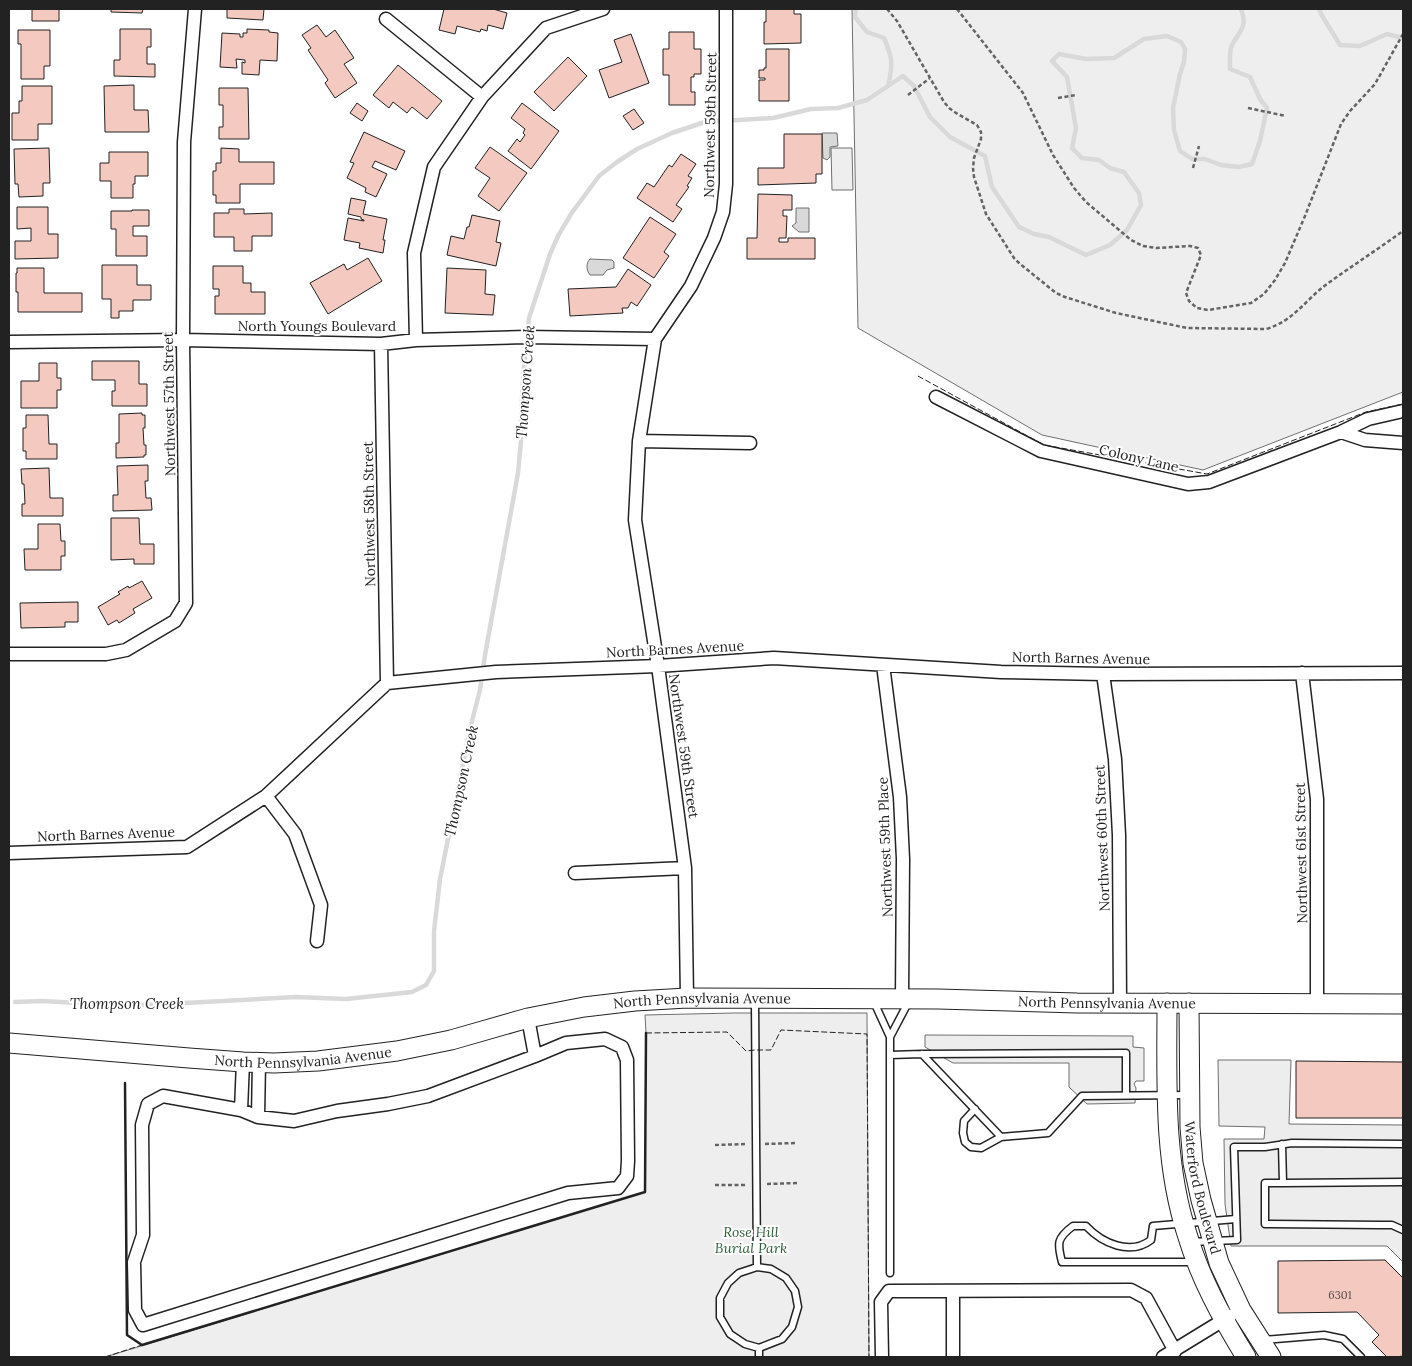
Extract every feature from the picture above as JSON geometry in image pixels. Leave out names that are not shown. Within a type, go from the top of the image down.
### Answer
[{"type":"main road","name":"North Pennsylvania Avenue","points":[[9,1043],[251,1062],[318,1061],[397,1051],[450,1040],[528,1018],[593,1006],[687,998],[1403,1004]]},
{"type":"main road","name":"Waterford Boulevard","points":[[1166,1003],[1168,1127],[1178,1202],[1196,1262],[1224,1320],[1246,1357]]},
{"type":"main road","name":"Waterford Boulevard","points":[[1189,1003],[1190,1127],[1193,1163],[1200,1200],[1219,1264],[1241,1310],[1271,1357]]},
{"type":"street","name":"Northwest 57th Street","points":[[9,654],[106,654],[126,650],[175,621],[186,603],[183,340],[184,142],[195,9]]},
{"type":"street","points":[[416,340],[414,253],[434,167],[482,97],[546,28],[603,9]]},
{"type":"street","name":"Northwest 59th Street","points":[[687,998],[685,868],[658,666],[635,520],[639,441],[655,339],[691,286],[714,238],[723,212],[726,184],[726,9]]},
{"type":"street","points":[[386,19],[482,97]]},
{"type":"street","name":"North Youngs Boulevard","points":[[9,342],[183,340],[381,344],[416,340],[511,337],[655,339]]},
{"type":"street","name":"Northwest 58th Street","points":[[381,344],[387,683]]},
{"type":"street","name":"Colony Lane","points":[[936,397],[1041,451],[1188,484],[1209,482],[1341,432],[1368,419],[1403,412]]},
{"type":"street","points":[[1341,432],[1365,440],[1403,443]]},
{"type":"street","points":[[639,441],[750,443]]},
{"type":"street","name":"North Barnes Avenue","points":[[9,853],[187,847],[266,796],[387,683],[496,672],[658,666],[774,658],[1001,672],[1103,674],[1403,673]]},
{"type":"street","name":"Northwest 59th Place","points":[[884,665],[900,797],[906,999]]},
{"type":"street","name":"Northwest 61st Street","points":[[1302,673],[1317,799],[1317,1004]]},
{"type":"street","name":"Northwest 60th Street","points":[[1103,674],[1115,759],[1119,835],[1120,1003]]},
{"type":"street","points":[[266,796],[295,834],[321,905],[317,941]]},
{"type":"street","points":[[575,873],[685,868]]},
{"type":"street","points":[[528,1018],[535,1056]]},
{"type":"street","points":[[605,1039],[622,1047],[627,1060],[627,1176],[618,1188],[568,1193],[143,1325],[135,1310],[134,1262],[143,1235],[142,1125],[148,1104],[163,1096],[241,1110],[258,1117],[294,1120],[337,1111],[388,1104],[428,1096],[566,1043],[605,1039]]},
{"type":"street","points":[[241,1110],[251,1062]]},
{"type":"street","points":[[251,1062],[258,1117]]},
{"type":"street","points":[[882,1357],[881,1302],[889,1291],[1131,1290],[1146,1298],[1175,1351]]},
{"type":"street","points":[[953,1291],[953,1357]]},
{"type":"street","points":[[1163,1357],[1241,1310]]},
{"type":"lane","points":[[755,998],[757,1267]]},
{"type":"lane","points":[[872,999],[890,1037]]},
{"type":"lane","points":[[890,1273],[890,1037],[906,999]]},
{"type":"lane","points":[[890,1055],[1126,1053],[1126,1095]]},
{"type":"lane","points":[[922,1054],[1001,1137]]},
{"type":"lane","points":[[975,1109],[964,1121],[963,1133],[965,1142],[971,1147],[981,1148],[1001,1137],[1048,1133],[1082,1096],[1189,1095]]},
{"type":"lane","points":[[1190,1242],[1237,1240],[1234,1147],[1265,1147],[1292,1143],[1403,1144]]},
{"type":"lane","points":[[1282,1144],[1283,1183]]},
{"type":"lane","points":[[1403,1182],[1265,1183],[1265,1224],[1380,1225],[1392,1226],[1403,1230]]},
{"type":"lane","points":[[1196,1262],[1062,1262],[1058,1249],[1062,1234],[1073,1226],[1086,1226],[1095,1236],[1121,1247],[1143,1246],[1151,1240],[1153,1226],[1236,1219]]},
{"type":"lane","points":[[757,1267],[771,1269],[786,1278],[795,1292],[798,1307],[792,1327],[782,1339],[759,1348],[745,1344],[730,1334],[720,1317],[720,1298],[728,1283],[739,1273],[757,1267]]},
{"type":"lane","points":[[1260,1341],[1324,1335],[1343,1339],[1361,1357]]},
{"type":"lane","points":[[759,1348],[759,1357]]},
{"type":"path","points":[[887,9],[897,21],[944,102],[949,108],[977,125],[981,132],[981,139],[972,168],[986,214],[1014,258],[1056,293],[1066,298],[1116,313],[1187,328],[1266,329],[1277,326],[1287,320],[1327,285],[1403,231]]},
{"type":"path","points":[[957,9],[1023,93],[1054,155],[1074,188],[1086,202],[1131,240],[1143,246],[1156,248],[1190,246],[1198,248],[1200,255],[1186,293],[1189,301],[1197,308],[1208,310],[1251,303],[1264,294],[1275,280],[1285,263],[1305,216],[1341,124],[1350,111],[1375,84],[1403,34]]},
{"type":"path","points":[[908,95],[930,78]]},
{"type":"path","points":[[1058,98],[1076,94]]},
{"type":"path","points":[[1248,108],[1286,116]]},
{"type":"path","points":[[1193,168],[1199,146]]},
{"type":"green space","points":[[852,9],[1403,9],[1403,392],[1203,470],[1042,435],[858,328]]},
{"type":"green space","points":[[831,148],[852,148],[853,190],[832,190]]},
{"type":"green space","name":"Rose Hill Burial Park","points":[[867,1013],[869,1357],[105,1357],[645,1192],[645,1015]]},
{"type":"shaded area","points":[[822,133],[837,133],[838,146],[830,147],[830,157],[827,160],[823,158]]},
{"type":"shaded area","points":[[796,208],[809,208],[809,232],[799,232],[792,226],[796,223]]},
{"type":"shaded area","points":[[590,259],[612,260],[614,268],[607,270],[603,275],[590,275],[587,267]]},
{"type":"shaded area","points":[[925,1035],[1133,1036],[1133,1047],[1144,1048],[1144,1081],[1136,1081],[1134,1084],[1136,1088],[1135,1103],[1087,1104],[1069,1087],[1069,1063],[953,1063],[925,1047]]},
{"type":"shaded area","points":[[1218,1060],[1291,1060],[1289,1124],[1403,1125],[1403,1262],[1387,1246],[1231,1246],[1225,1204],[1224,1139],[1264,1139],[1265,1127],[1219,1126]]},
{"type":"building","points":[[32,9],[59,9],[59,21],[32,21]]},
{"type":"building","points":[[111,9],[143,9],[142,13],[111,12]]},
{"type":"building","points":[[227,9],[264,9],[263,20],[227,18]]},
{"type":"building","points":[[444,9],[493,9],[507,13],[503,29],[488,25],[487,31],[481,29],[480,32],[457,26],[455,34],[439,30]]},
{"type":"building","points":[[766,9],[794,9],[794,14],[801,14],[801,43],[764,44]]},
{"type":"building","points":[[317,25],[326,37],[335,30],[354,58],[344,64],[357,83],[335,98],[325,83],[328,80],[308,50],[311,48],[302,35]]},
{"type":"building","points":[[120,29],[151,29],[151,47],[147,47],[147,64],[155,64],[155,77],[114,76],[114,60],[120,60]]},
{"type":"building","points":[[247,29],[269,30],[269,32],[278,33],[277,61],[260,60],[259,75],[242,74],[242,62],[245,63],[245,60],[236,59],[237,68],[220,67],[222,33],[240,34],[240,37],[243,37],[243,33],[247,33]]},
{"type":"building","points":[[18,30],[50,30],[50,66],[44,66],[44,79],[21,79],[21,44],[18,44]]},
{"type":"building","points":[[669,32],[694,32],[694,49],[701,49],[701,74],[694,74],[694,77],[691,77],[691,92],[695,92],[695,105],[669,105],[669,75],[663,75],[663,49],[669,49]]},
{"type":"building","points":[[631,34],[649,83],[609,98],[599,70],[622,62],[614,40]]},
{"type":"building","points":[[766,49],[789,49],[789,101],[759,101],[759,80],[765,80],[765,78],[759,78],[759,70],[766,68]]},
{"type":"building","points":[[568,57],[587,76],[554,111],[534,92]]},
{"type":"building","points":[[398,65],[442,101],[427,119],[412,107],[407,113],[393,102],[389,108],[373,95]]},
{"type":"building","points":[[134,85],[134,110],[148,110],[149,132],[105,132],[104,86]]},
{"type":"building","points":[[22,86],[52,86],[52,124],[38,124],[38,140],[12,140],[12,113],[19,113],[19,101],[22,101]]},
{"type":"building","points":[[219,88],[248,88],[249,139],[219,139],[219,127],[223,127],[223,105],[219,105]]},
{"type":"building","points":[[357,103],[368,111],[362,121],[350,113]]},
{"type":"building","points":[[522,103],[559,131],[531,169],[508,151],[517,139],[520,142],[525,135],[523,133],[525,129],[511,118]]},
{"type":"building","points":[[634,109],[644,123],[633,130],[623,116]]},
{"type":"building","points":[[364,132],[405,151],[396,170],[375,161],[372,167],[387,174],[376,197],[365,192],[366,188],[347,178],[354,163],[350,162]]},
{"type":"building","points":[[784,134],[822,134],[822,174],[816,174],[816,183],[758,185],[758,168],[784,168]]},
{"type":"building","points":[[490,147],[527,173],[499,211],[478,196],[490,178],[475,168]]},
{"type":"building","points":[[49,148],[50,183],[43,183],[43,196],[19,197],[18,184],[15,184],[14,149]]},
{"type":"building","points":[[221,148],[239,149],[239,162],[274,162],[274,184],[240,184],[240,203],[216,203],[216,195],[213,195],[213,171],[216,171],[216,163],[221,163]]},
{"type":"building","points":[[109,152],[148,152],[148,176],[135,176],[133,198],[111,198],[111,181],[100,181],[100,163],[109,163]]},
{"type":"building","points":[[681,154],[696,164],[688,176],[692,178],[687,186],[689,187],[676,205],[682,209],[673,222],[637,198],[647,183],[654,187],[669,165],[672,167]]},
{"type":"building","points":[[758,194],[792,195],[792,210],[783,210],[783,216],[787,216],[786,238],[779,238],[779,242],[788,242],[788,238],[815,238],[815,259],[747,259],[747,238],[757,238]]},
{"type":"building","points":[[351,198],[366,201],[363,214],[387,219],[383,240],[385,240],[383,253],[359,248],[360,243],[344,240],[348,218],[364,221],[361,217],[348,214]]},
{"type":"building","points":[[17,207],[48,207],[48,234],[58,234],[58,258],[15,259],[15,241],[31,241],[31,228],[17,229]]},
{"type":"building","points":[[229,209],[244,209],[244,214],[272,213],[272,236],[252,236],[252,251],[234,251],[234,237],[214,237],[214,213],[229,213]]},
{"type":"building","points":[[149,210],[149,226],[133,226],[133,236],[147,236],[147,256],[116,256],[116,229],[111,229],[111,211]]},
{"type":"building","points":[[472,215],[500,221],[496,242],[501,243],[496,266],[447,255],[451,236],[464,239]]},
{"type":"building","points":[[650,217],[676,234],[664,252],[669,256],[654,278],[623,258]]},
{"type":"building","points":[[368,258],[382,281],[328,314],[310,283],[344,264],[347,270]]},
{"type":"building","points":[[102,265],[137,265],[137,285],[151,285],[151,300],[133,300],[133,311],[119,311],[119,318],[111,318],[111,299],[102,299]]},
{"type":"building","points":[[213,266],[243,266],[243,283],[251,283],[251,292],[265,292],[265,314],[215,314],[215,296],[219,296],[219,289],[213,289]]},
{"type":"building","points":[[17,268],[44,268],[44,293],[82,293],[82,312],[18,312],[18,292],[16,292]]},
{"type":"building","points":[[447,268],[486,270],[485,294],[495,295],[493,315],[445,313]]},
{"type":"building","points":[[628,269],[651,285],[637,306],[631,302],[628,308],[622,308],[623,313],[570,316],[568,289],[616,287]]},
{"type":"building","points":[[92,361],[139,361],[139,384],[147,384],[147,406],[112,406],[112,391],[115,391],[115,380],[92,380]]},
{"type":"building","points":[[39,363],[57,363],[57,378],[61,378],[61,390],[57,390],[57,408],[21,408],[21,381],[39,381]]},
{"type":"building","points":[[142,413],[142,415],[145,415],[145,428],[143,428],[146,455],[144,457],[116,458],[116,443],[119,443],[119,414]]},
{"type":"building","points":[[26,415],[48,415],[49,444],[57,444],[57,459],[26,459],[26,451],[23,451],[23,428],[26,428]]},
{"type":"building","points":[[148,465],[148,481],[145,481],[146,498],[151,498],[152,510],[113,511],[113,495],[118,495],[117,466]]},
{"type":"building","points":[[49,468],[50,498],[63,498],[63,516],[22,516],[22,504],[25,504],[21,469]]},
{"type":"building","points":[[111,518],[139,518],[140,544],[154,544],[154,564],[134,564],[134,559],[111,560]]},
{"type":"building","points":[[38,524],[60,524],[61,541],[65,541],[65,556],[61,556],[61,570],[25,570],[24,549],[38,549]]},
{"type":"building","points":[[142,581],[152,598],[133,609],[135,613],[119,623],[117,620],[108,625],[98,607],[120,594],[118,592],[128,586],[129,588]]},
{"type":"building","points":[[78,602],[78,622],[65,622],[65,627],[21,628],[20,603]]},
{"type":"building","points":[[1296,1061],[1403,1062],[1403,1118],[1296,1118]]},
{"type":"building","points":[[1385,1260],[1403,1278],[1403,1357],[1387,1357],[1372,1342],[1379,1335],[1357,1312],[1278,1313],[1278,1261]]},
{"type":"waterway","points":[[856,9],[855,17],[867,32],[884,38],[891,62],[888,86]]},
{"type":"waterway","name":"Thompson Creek","points":[[15,1002],[42,1001],[146,1005],[296,997],[346,999],[412,992],[426,985],[434,971],[434,931],[440,879],[470,729],[480,690],[518,473],[524,367],[529,318],[550,254],[558,236],[571,214],[599,176],[637,149],[672,133],[705,122],[773,118],[811,109],[838,108],[867,100],[903,76],[914,86],[930,117],[950,137],[985,156],[992,187],[1019,227],[1034,234],[1049,237],[1086,255],[1110,245],[1127,230],[1141,205],[1139,193],[1124,172],[1110,168],[1099,160],[1082,158],[1072,148],[1076,128],[1067,77],[1052,61],[1059,54],[1086,59],[1114,58],[1144,39],[1167,36],[1181,42],[1185,49],[1184,62],[1173,108],[1174,130],[1180,151],[1192,159],[1205,159],[1221,165],[1239,167],[1252,164],[1260,141],[1267,108],[1260,99],[1250,77],[1230,69],[1231,48],[1242,28],[1244,20],[1241,9]]},
{"type":"waterway","name":"Thompson Creek","points":[[1319,9],[1340,45],[1360,46],[1387,34],[1403,38]]},
{"type":"fence","points":[[918,376],[1044,445],[1207,474],[1366,412],[1403,404]]},
{"type":"fence","points":[[646,1033],[727,1032],[746,1051],[771,1050],[781,1030],[867,1034],[869,1357]]},
{"type":"fence","points":[[105,1357],[142,1345]]},
{"type":"wall","points":[[125,1083],[127,1335],[142,1345],[645,1192],[646,1033]]}]
